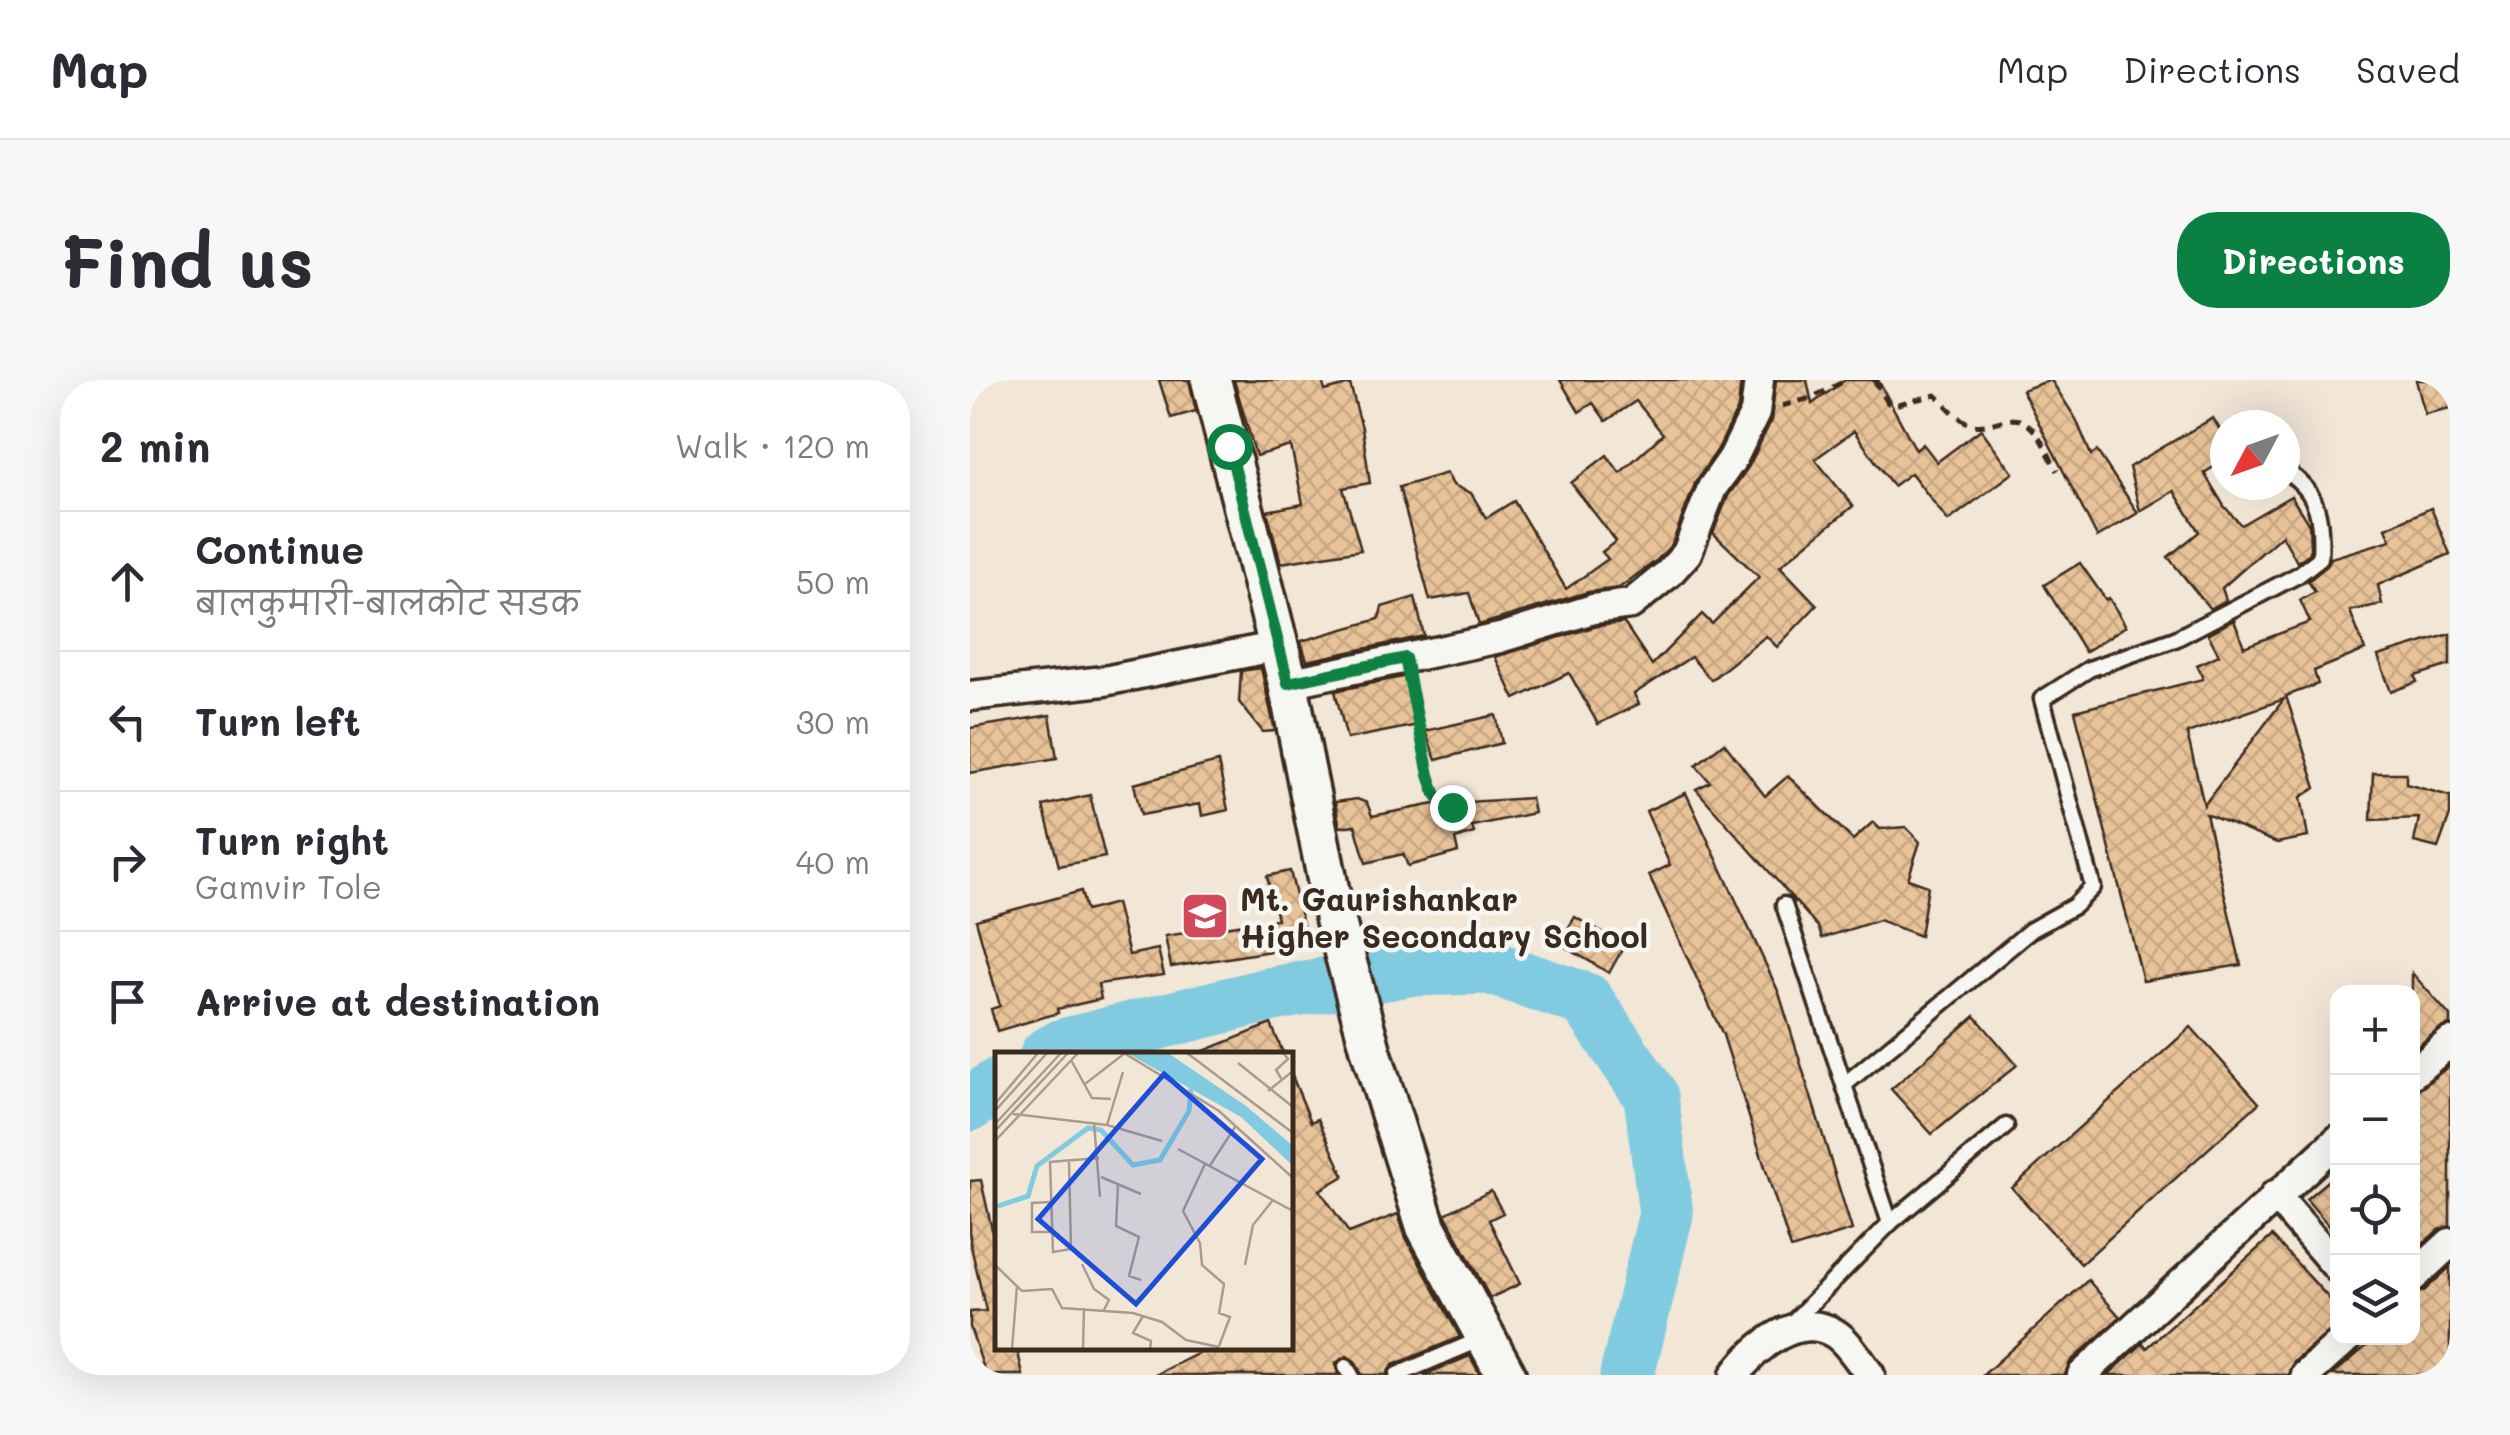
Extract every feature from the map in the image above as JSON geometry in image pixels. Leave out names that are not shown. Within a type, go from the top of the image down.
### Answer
[{"type":"street","points":[[1211,380],[1288,683],[1335,919],[1371,1052],[1426,1226],[1506,1375]]},
{"type":"street","points":[[1288,683],[1500,638],[1593,609],[1631,604],[1670,573],[1687,553],[1712,488],[1733,458],[1755,413],[1759,380]]},
{"type":"street","points":[[970,696],[1104,681],[1279,646]]},
{"type":"street","points":[[2420,1067],[2450,1042]]},
{"type":"street","points":[[2082,1375],[2330,1147]]},
{"type":"street","points":[[2275,1195],[2330,1259]]},
{"type":"street","points":[[2420,1271],[2450,1243]]},
{"type":"street","points":[[1735,1375],[1745,1361],[1784,1330],[1818,1326],[1837,1334],[1870,1375]]},
{"type":"street","points":[[2306,1375],[2339,1345]]},
{"type":"lane","points":[[1844,1086],[2031,930],[2074,906],[2093,887],[2042,699],[2090,669],[2175,639],[2298,575],[2320,558],[2322,526],[2318,505],[2300,482]]},
{"type":"lane","points":[[1784,906],[1890,1223]]},
{"type":"lane","points":[[1784,1330],[1890,1223],[2006,1126]]},
{"type":"lane","points":[[1397,1375],[1484,1338]]},
{"type":"path","points":[[1755,413],[1811,398],[1848,380]]},
{"type":"path","points":[[1874,380],[1888,403],[1936,395],[1975,426],[2015,418],[2027,424],[2057,471]]},
{"type":"path","points":[[1405,658],[1429,775],[1435,793],[1455,813]]},
{"type":"building","points":[[1159,380],[1189,380],[1196,411],[1171,418]]},
{"type":"building","points":[[1234,380],[1322,380],[1325,391],[1350,384],[1362,428],[1370,483],[1343,488],[1361,550],[1281,563],[1267,511],[1303,504],[1291,446],[1256,456]]},
{"type":"building","points":[[1560,380],[1741,380],[1738,408],[1718,449],[1696,481],[1672,544],[1657,560],[1619,588],[1588,592],[1479,625],[1469,593],[1430,600],[1399,487],[1447,473],[1453,485],[1471,493],[1486,518],[1514,501],[1566,589],[1608,559],[1602,552],[1616,541],[1571,483],[1607,455],[1620,473],[1663,434],[1636,401],[1606,421],[1593,403],[1579,412]]},
{"type":"building","points":[[1776,380],[1807,380],[1812,404],[1845,380],[1878,380],[1916,450],[1923,444],[1937,462],[1981,429],[2013,473],[1948,521],[1911,473],[1893,486],[1854,431],[1815,459],[1853,506],[1780,566],[1817,605],[1777,647],[1766,636],[1711,680],[1691,657],[1634,694],[1639,704],[1598,724],[1569,673],[1515,699],[1495,657],[1597,626],[1624,623],[1652,665],[1702,614],[1712,624],[1759,577],[1713,533],[1728,496],[1749,466],[1771,421]]},
{"type":"building","points":[[2051,380],[2076,419],[2091,455],[2097,451],[2138,513],[2097,537],[2022,390]]},
{"type":"building","points":[[2416,380],[2450,380],[2450,408],[2425,414]]},
{"type":"building","points":[[2210,420],[2210,469],[2204,473],[2210,483],[2210,500],[2220,500],[2241,525],[2284,500],[2293,500],[2309,525],[2310,553],[2297,562],[2282,535],[2222,588],[2226,600],[2210,609],[2168,557],[2199,532],[2174,491],[2140,511],[2129,467]]},
{"type":"building","points":[[2431,508],[2450,554],[2378,585],[2382,604],[2350,611],[2365,650],[2314,671],[2318,684],[2286,696],[2316,788],[2301,797],[2308,837],[2277,843],[2206,814],[2241,965],[2143,981],[2075,711],[2203,679],[2197,665],[2219,655],[2208,634],[2234,620],[2244,647],[2310,622],[2300,600],[2315,592],[2308,581],[2331,558],[2391,540],[2386,528]],"holes":[[[2284,699],[2204,805],[2187,733]]]},
{"type":"building","points":[[2080,563],[2126,626],[2085,652],[2044,585]]},
{"type":"building","points":[[1415,597],[1424,636],[1307,661],[1301,641],[1379,619],[1382,607]]},
{"type":"building","points":[[2450,634],[2450,665],[2415,676],[2417,682],[2391,692],[2378,656]]},
{"type":"building","points":[[1261,668],[1275,731],[1263,732],[1239,702],[1241,671]]},
{"type":"building","points":[[1407,676],[1418,725],[1347,739],[1335,691]]},
{"type":"building","points":[[1050,715],[1057,758],[970,773],[970,728]]},
{"type":"building","points":[[1496,715],[1502,743],[1436,760],[1425,731]]},
{"type":"building","points":[[1724,743],[1765,796],[1788,776],[1853,840],[1873,822],[1880,829],[1906,827],[1920,842],[1908,879],[1928,886],[1920,936],[1879,920],[1822,938],[1818,927],[1696,789],[1710,782],[1696,765]]},
{"type":"building","points":[[1218,762],[1228,810],[1202,816],[1200,804],[1141,815],[1134,784]]},
{"type":"building","points":[[2373,773],[2406,773],[2406,784],[2450,796],[2450,815],[2438,848],[2414,842],[2419,818],[2371,820]]},
{"type":"building","points":[[1686,793],[1779,993],[1852,1230],[1791,1249],[1723,1035],[1649,875],[1670,865],[1646,811]]},
{"type":"building","points":[[1090,795],[1105,857],[1059,866],[1043,806]]},
{"type":"building","points":[[1466,798],[1467,802],[1531,798],[1534,813],[1472,826],[1474,833],[1455,839],[1458,852],[1408,866],[1403,854],[1366,863],[1355,825],[1340,827],[1335,802],[1357,799],[1367,803],[1372,816]]},
{"type":"building","points":[[1290,871],[1308,945],[1171,967],[1165,936],[1277,919],[1267,876]]},
{"type":"building","points":[[1081,891],[1086,911],[1116,903],[1129,955],[1158,949],[1164,975],[1098,984],[1101,999],[1057,1009],[1058,1013],[997,1031],[991,1009],[1000,1006],[976,920]]},
{"type":"building","points":[[1575,917],[1624,946],[1609,973],[1559,943]]},
{"type":"building","points":[[2412,973],[2450,1016],[2450,1025],[2420,1044],[2420,985],[2412,985]]},
{"type":"building","points":[[1975,1016],[2017,1065],[1932,1134],[1891,1089]]},
{"type":"building","points":[[1271,1024],[1283,1052],[1201,1052]]},
{"type":"building","points":[[2191,1027],[2259,1103],[2081,1264],[2012,1188]]},
{"type":"building","points":[[2450,1065],[2450,1226],[2438,1230],[2420,1247],[2420,1088]]},
{"type":"building","points":[[1292,1076],[1311,1122],[1318,1119],[1344,1176],[1320,1190],[1349,1233],[1398,1214],[1406,1238],[1460,1337],[1393,1365],[1386,1375],[1362,1375],[1355,1361],[1347,1356],[1336,1363],[1338,1375],[1155,1375],[1205,1350],[1292,1350]]},
{"type":"building","points":[[2330,1179],[2330,1227],[2306,1199]]},
{"type":"building","points":[[981,1180],[995,1243],[995,1350],[1017,1350],[1023,1375],[986,1375],[970,1327],[970,1312],[986,1311],[970,1242],[970,1181]]},
{"type":"building","points":[[1491,1191],[1503,1213],[1489,1220],[1520,1284],[1490,1298],[1445,1214]]},
{"type":"building","points":[[2272,1236],[2330,1299],[2330,1331],[2294,1362],[2289,1375],[2108,1375],[2143,1343],[2147,1348]]},
{"type":"building","points":[[2450,1267],[2450,1375],[2332,1375],[2368,1345],[2420,1345],[2420,1292]]},
{"type":"building","points":[[2088,1280],[2120,1317],[2070,1362],[2065,1375],[1983,1375]]},
{"type":"building","points":[[1470,1356],[1480,1375],[1424,1375]]},
{"type":"waterway","points":[[1052,1052],[1063,1046],[1268,995],[1408,969],[1489,967],[1586,1000],[1651,1096],[1666,1214],[1627,1375]]},
{"type":"waterway","points":[[970,1104],[995,1087]]},
{"type":"place","name":"Mt. Gaurishankar Higher Secondary School","points":[[1205,916]]},
{"type":"route","points":[[1229,446],[1288,683],[1405,658],[1429,775],[1435,793],[1447,809],[1452,807]]}]
